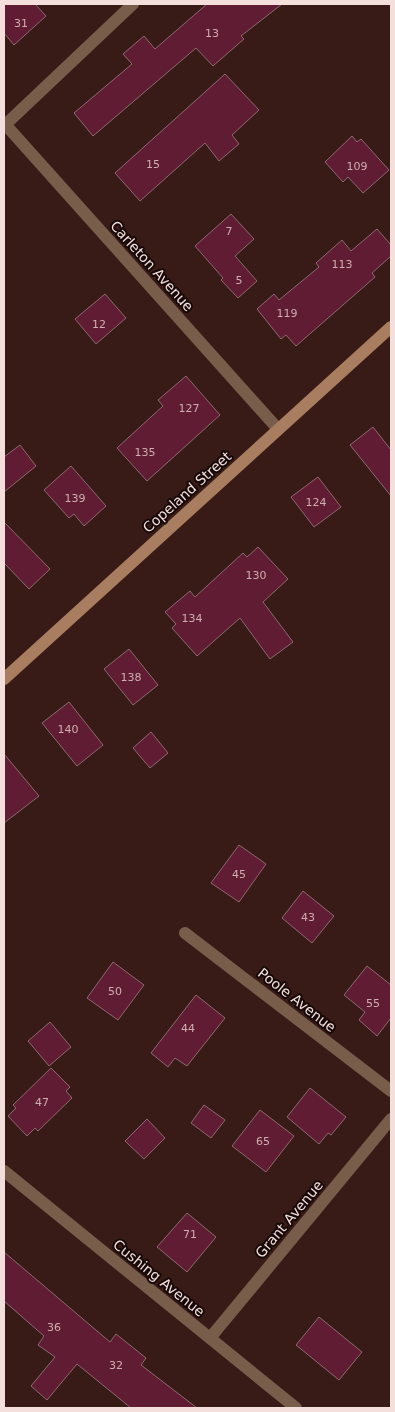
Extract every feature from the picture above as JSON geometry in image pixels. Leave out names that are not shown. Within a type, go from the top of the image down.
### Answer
[{"type":"main road","name":"Copeland Street","points":[[4,679],[391,327]]},
{"type":"street","points":[[4,124],[133,4]]},
{"type":"street","name":"Carleton Avenue","points":[[4,124],[278,429]]},
{"type":"street","name":"Poole Avenue","points":[[185,933],[391,1091]]},
{"type":"street","name":"Grant Avenue","points":[[210,1338],[391,1119]]},
{"type":"street","name":"Cushing Avenue","points":[[4,1171],[296,1408]]},
{"type":"building","points":[[4,4],[35,4],[46,16],[14,45],[4,33]]},
{"type":"building","points":[[207,4],[282,4],[241,36],[244,39],[213,66],[196,48],[93,136],[74,113],[132,64],[123,54],[144,36],[155,49]]},
{"type":"building","points":[[225,74],[259,110],[232,135],[239,144],[219,161],[205,143],[140,201],[115,173]]},
{"type":"building","points":[[352,136],[357,142],[361,139],[389,170],[363,193],[348,177],[343,182],[325,162]]},
{"type":"building","points":[[231,214],[254,239],[235,256],[257,281],[238,298],[221,280],[223,278],[195,246]]},
{"type":"building","points":[[377,229],[391,245],[391,256],[372,273],[375,277],[296,346],[286,335],[281,339],[257,309],[274,294],[279,300],[319,267],[316,263],[342,240],[351,251]]},
{"type":"building","points":[[105,294],[126,318],[96,344],[75,319]]},
{"type":"building","points":[[186,376],[220,415],[147,481],[117,448],[163,406],[158,400]]},
{"type":"building","points":[[373,427],[391,450],[391,496],[350,445]]},
{"type":"building","points":[[20,445],[36,466],[4,492],[4,457]]},
{"type":"building","points":[[71,466],[106,506],[84,526],[74,514],[69,518],[44,490]]},
{"type":"building","points":[[318,477],[341,507],[314,527],[291,497]]},
{"type":"building","points":[[4,522],[50,569],[29,589],[4,563]]},
{"type":"building","points":[[258,547],[288,579],[263,602],[293,642],[270,659],[240,618],[197,656],[172,628],[176,624],[165,612],[190,591],[195,597],[243,553],[247,557]]},
{"type":"building","points":[[129,649],[158,685],[133,705],[104,669]]},
{"type":"building","points":[[69,702],[103,745],[77,766],[42,723]]},
{"type":"building","points":[[151,732],[168,753],[150,768],[133,748]]},
{"type":"building","points":[[4,754],[39,796],[4,823]]},
{"type":"building","points":[[239,845],[266,864],[239,902],[211,883]]},
{"type":"building","points":[[303,891],[334,916],[312,943],[282,918]]},
{"type":"building","points":[[113,962],[144,985],[118,1020],[87,998]]},
{"type":"building","points":[[367,966],[391,985],[391,1018],[377,1036],[359,1020],[365,1012],[344,995]]},
{"type":"building","points":[[196,995],[225,1018],[187,1066],[175,1058],[168,1067],[151,1053]]},
{"type":"building","points":[[50,1022],[71,1047],[49,1066],[28,1041]]},
{"type":"building","points":[[51,1068],[70,1087],[66,1091],[72,1098],[38,1131],[35,1128],[27,1136],[8,1116],[16,1108],[13,1105]]},
{"type":"building","points":[[310,1088],[346,1117],[331,1135],[328,1133],[319,1144],[287,1117]]},
{"type":"building","points":[[204,1105],[225,1120],[211,1138],[191,1123]]},
{"type":"building","points":[[260,1110],[294,1136],[266,1172],[232,1146]]},
{"type":"building","points":[[147,1119],[165,1138],[144,1159],[125,1141]]},
{"type":"building","points":[[187,1213],[216,1237],[187,1272],[157,1247]]},
{"type":"building","points":[[4,1252],[110,1342],[116,1334],[146,1358],[141,1365],[197,1408],[131,1408],[77,1364],[47,1400],[31,1386],[55,1357],[38,1345],[44,1336],[4,1301]]},
{"type":"building","points":[[319,1317],[362,1352],[339,1380],[296,1345]]}]
